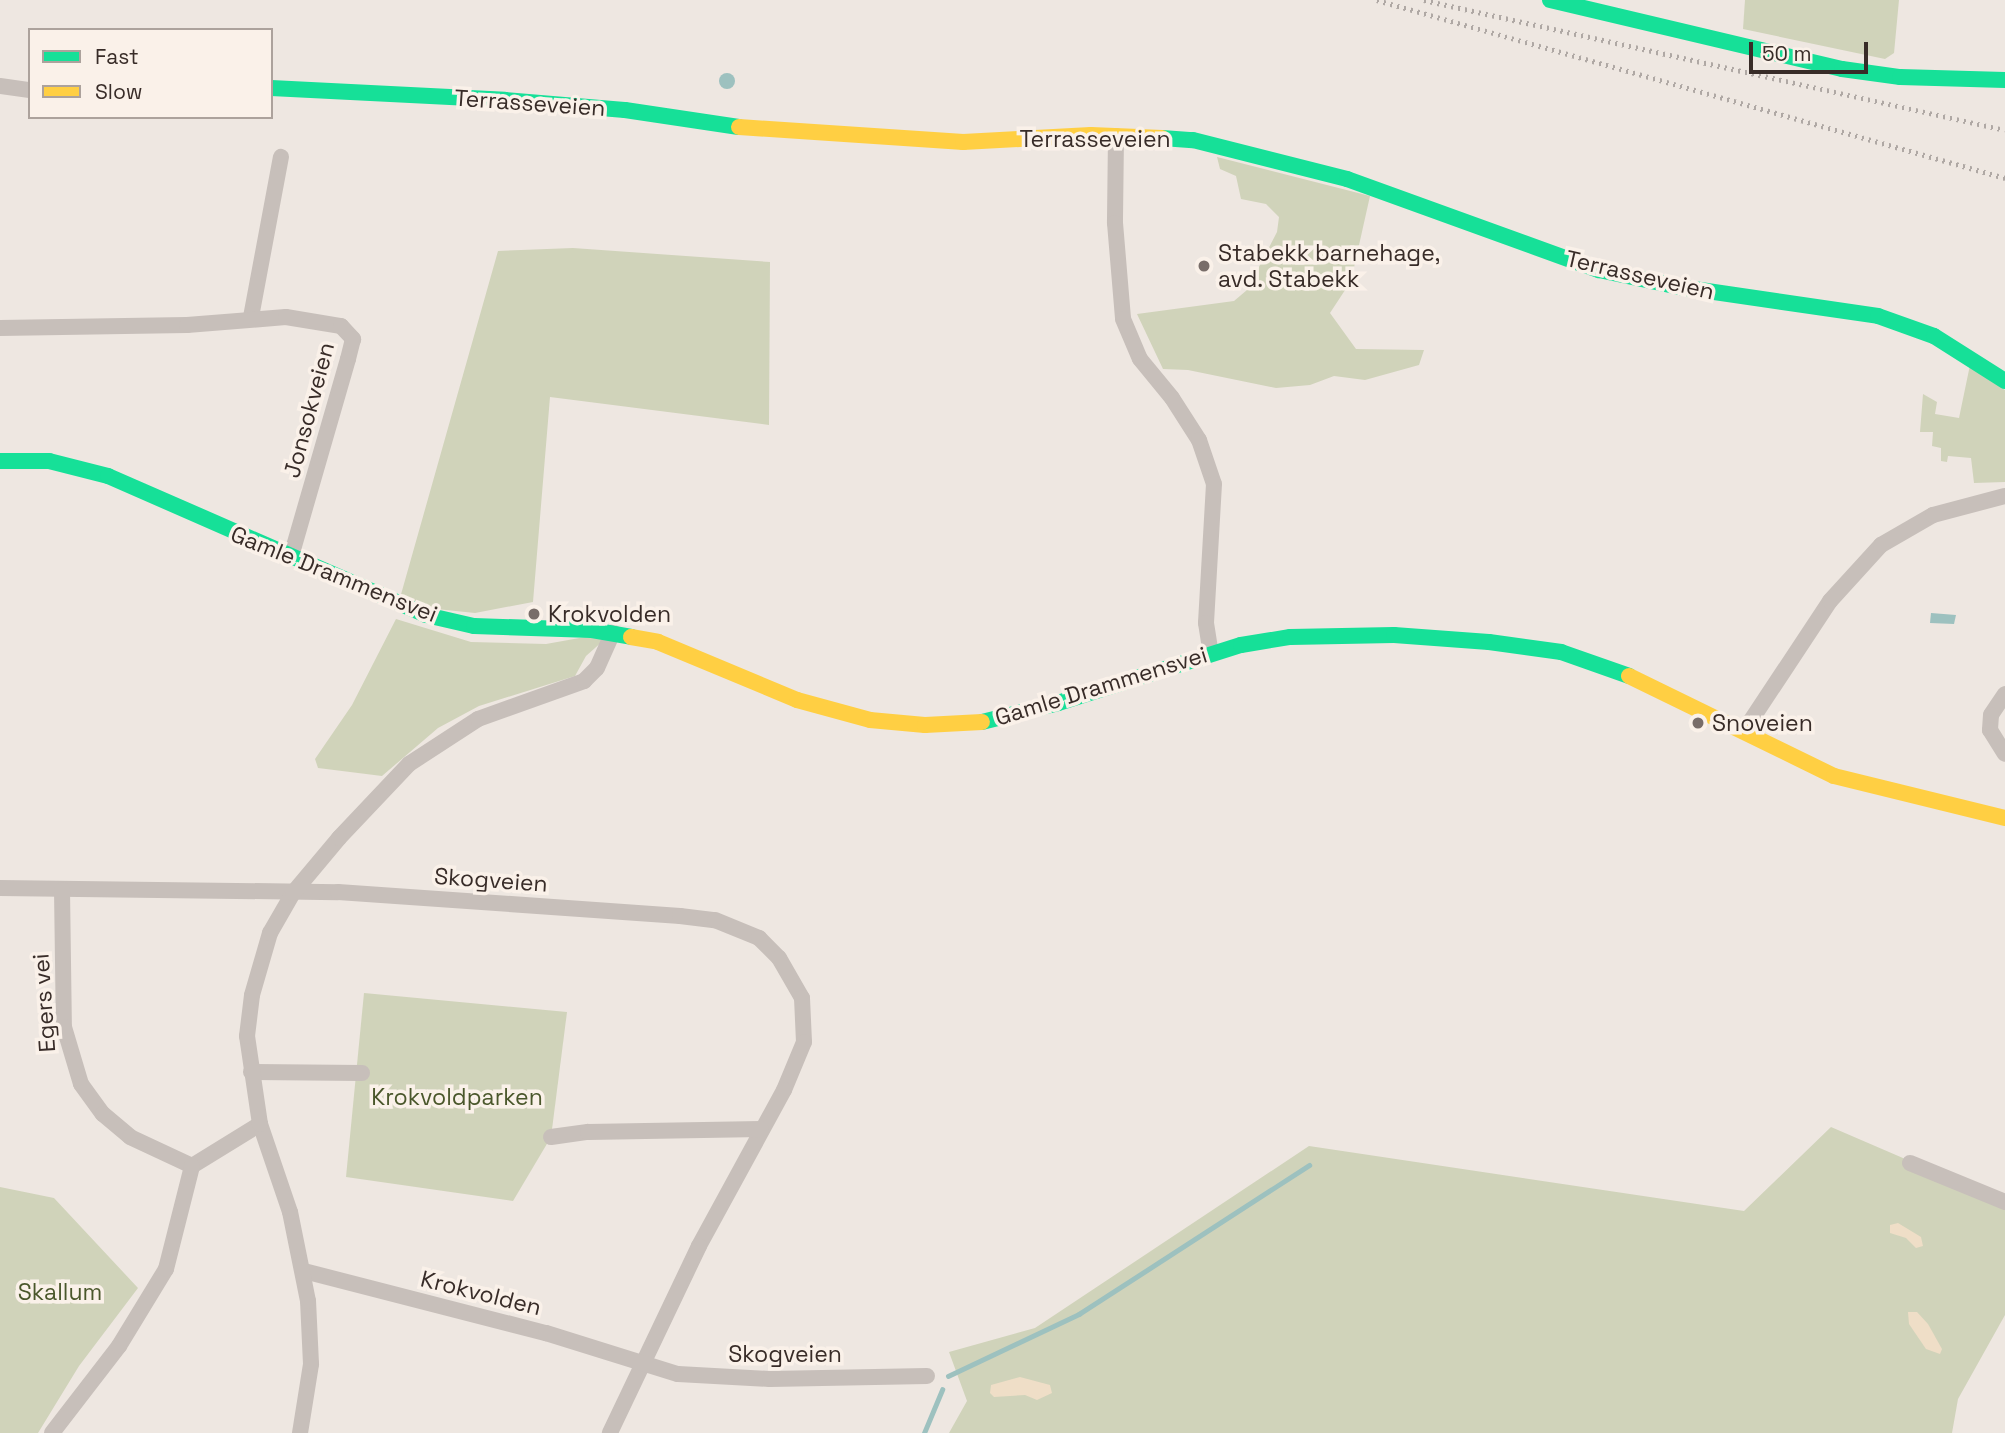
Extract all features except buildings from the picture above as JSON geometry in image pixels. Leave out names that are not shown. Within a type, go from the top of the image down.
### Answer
[{"type":"main road","points":[[1550,0],[1842,69],[1900,77],[2005,80]]},
{"type":"main road","name":"Terrasseveien","points":[[273,88],[505,100],[625,110],[717,125],[950,141],[1116,136],[1193,140],[1269,157],[1418,202],[1599,270],[1680,287],[1878,316],[1934,336],[2005,381]]},
{"type":"main road","name":"Gamle Drammensvei","points":[[0,461],[49,461],[108,476],[398,605],[449,621],[499,628],[613,632],[686,652],[822,708],[870,720],[925,725],[981,722],[1030,711],[1211,653],[1262,640],[1323,635],[1430,637],[1535,647],[1615,669],[1833,776],[2005,818]]},
{"type":"street","points":[[0,86],[28,90]]},
{"type":"street","points":[[1116,136],[1115,223],[1123,319],[1140,359],[1172,398],[1199,440],[1214,484],[1206,623],[1211,653]]},
{"type":"street","points":[[251,317],[281,157]]},
{"type":"street","name":"Jonsokveien","points":[[0,328],[187,325],[251,317],[327,322],[341,326],[353,339],[291,557]]},
{"type":"street","points":[[1744,731],[1830,601],[1881,545],[1933,515],[2005,496]]},
{"type":"street","points":[[300,1433],[312,1364],[304,1271],[260,1124],[247,1036],[252,995],[270,933],[293,893],[372,800],[409,764],[478,719],[584,681],[597,668],[613,632]]},
{"type":"street","points":[[2005,694],[1991,715],[1990,730],[2005,754]]},
{"type":"street","name":"Skogveien","points":[[0,888],[293,893],[338,891],[667,915],[741,927],[760,938],[791,976],[802,998],[804,1021],[796,1067],[699,1246],[611,1433]]},
{"type":"street","name":"Egers vei","points":[[62,890],[64,1027],[81,1084],[103,1114],[130,1137],[192,1166]]},
{"type":"street","points":[[251,1072],[362,1073]]},
{"type":"street","points":[[52,1433],[119,1346],[166,1269],[192,1166],[260,1124]]},
{"type":"street","points":[[551,1137],[588,1132],[761,1129]]},
{"type":"street","points":[[1910,1163],[2005,1202]]},
{"type":"street","name":"Krokvolden","points":[[304,1271],[645,1364]]},
{"type":"street","name":"Skogveien","points":[[645,1364],[678,1374],[756,1379],[927,1376]]},
{"type":"green space","points":[[1745,0],[1899,0],[1894,53],[1885,59],[1743,29]]},
{"type":"green space","points":[[1217,157],[1370,196],[1351,281],[1330,313],[1356,349],[1424,350],[1419,365],[1365,380],[1334,376],[1310,385],[1276,388],[1188,370],[1163,369],[1137,314],[1234,301],[1247,290],[1277,232],[1279,217],[1266,204],[1241,199],[1236,176],[1220,169]]},
{"type":"green space","points":[[573,248],[770,262],[769,425],[550,397],[533,602],[475,613],[398,605],[498,251]]},
{"type":"green space","points":[[1970,365],[2005,390],[2005,482],[1974,483],[1971,458],[1948,456],[1947,462],[1941,461],[1941,448],[1932,446],[1933,432],[1920,432],[1923,394],[1937,402],[1935,414],[1959,418]]},
{"type":"green space","points":[[396,619],[471,642],[546,644],[613,632],[586,656],[575,676],[479,706],[438,728],[382,776],[318,768],[315,759],[352,705]]},
{"type":"green space","name":"Krokvoldparken","points":[[364,993],[567,1012],[551,1137],[513,1201],[346,1177]]},
{"type":"green space","points":[[1831,1127],[2005,1202],[2005,1315],[1958,1399],[1952,1433],[949,1433],[967,1401],[949,1352],[1035,1328],[1309,1146],[1744,1211]]},
{"type":"green space","name":"Skallum","points":[[0,1187],[54,1198],[138,1288],[79,1366],[38,1433],[0,1433]]},
{"type":"sand","points":[[1898,1223],[1921,1237],[1923,1246],[1916,1248],[1906,1238],[1890,1233],[1890,1225]]},
{"type":"sand","points":[[1908,1312],[1917,1312],[1928,1324],[1942,1349],[1940,1354],[1926,1349],[1909,1324]]},
{"type":"sand","points":[[1020,1377],[1050,1385],[1052,1393],[1037,1400],[1025,1395],[994,1397],[990,1393],[991,1385]]},
{"type":"water","points":[[724,73],[730,73],[735,81],[733,87],[724,89],[719,84],[719,78]]},
{"type":"water","points":[[1931,613],[1956,615],[1954,624],[1930,623]]},
{"type":"waterway","points":[[948,1376],[1079,1314],[1309,1165]]},
{"type":"waterway","points":[[924,1433],[942,1390]]},
{"type":"railway","points":[[1377,0],[2005,178]]},
{"type":"railway","points":[[1424,0],[2005,130]]},
{"type":"traffic: fast","points":[[1550,0],[1842,69],[1900,77],[2005,80]]},
{"type":"traffic: fast","points":[[273,88],[505,100],[625,110],[739,127]]},
{"type":"traffic: fast","points":[[1162,138],[1193,140],[1347,179],[1599,270],[1680,287],[1878,316],[1934,336],[2005,381]]},
{"type":"traffic: fast","points":[[0,461],[49,461],[108,476],[426,615],[474,626],[592,630],[631,637]]},
{"type":"traffic: fast","points":[[982,722],[1058,703],[1241,645],[1290,637],[1394,635],[1489,642],[1561,652],[1629,676]]},
{"type":"traffic: slow","points":[[739,127],[963,142],[1091,135],[1162,138]]},
{"type":"traffic: slow","points":[[631,637],[658,642],[797,700],[870,720],[925,725],[982,722]]},
{"type":"traffic: slow","points":[[1629,676],[1834,776],[2005,818]]},
{"type":"place","name":"Stabekk barnehage, avd. Stabekk","points":[[1204,266]]},
{"type":"place","name":"Krokvolden","points":[[534,614]]},
{"type":"place","name":"Snoveien","points":[[1698,723]]}]
